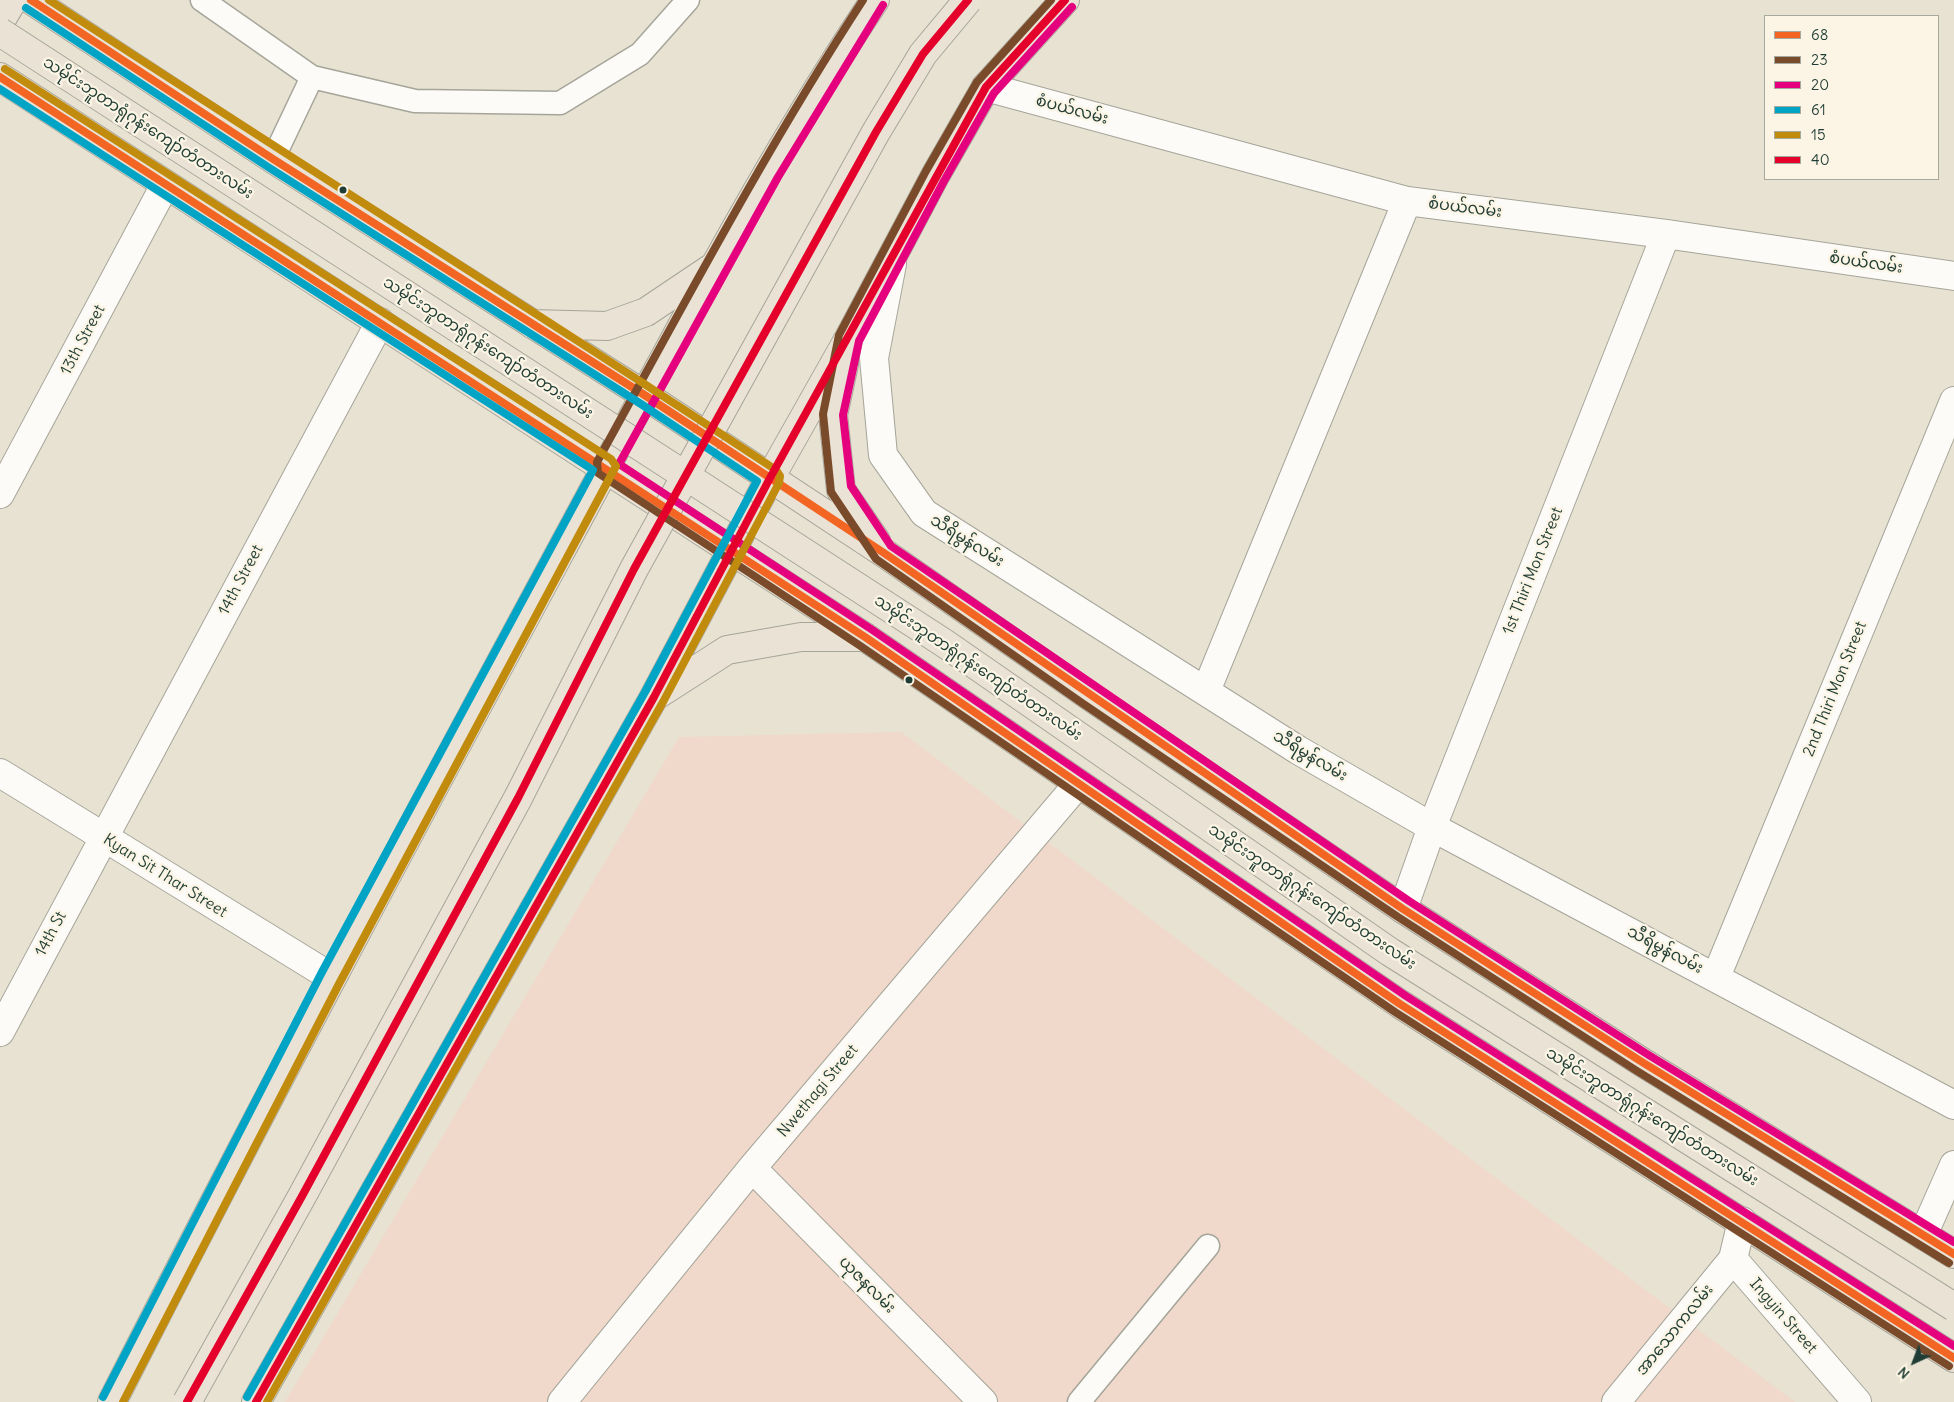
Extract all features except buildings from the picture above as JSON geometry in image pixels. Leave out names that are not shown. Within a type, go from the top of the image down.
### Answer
[{"type":"main road","points":[[0,22],[13,0]]},
{"type":"main road","points":[[31,0],[272,159],[646,396],[884,553],[1080,690],[1403,909],[1642,1062],[1954,1254]]},
{"type":"main road","points":[[112,1402],[331,978],[606,467],[716,265],[806,106],[874,0]]},
{"type":"main road","points":[[187,1402],[301,1198],[518,798],[634,569],[872,141],[923,54],[968,0]]},
{"type":"main road","points":[[256,1402],[654,697],[770,478],[986,87],[1065,0]]},
{"type":"main road","name":"သမိုင်းဘူတာရုံဂုန်းကျော်တံတားလမ်း","points":[[0,32],[944,643],[1390,952],[1954,1307]]},
{"type":"main road","points":[[0,78],[606,467],[865,636],[1400,1004],[1954,1358]]},
{"type":"main road","points":[[531,324],[607,326],[646,312],[716,265]]},
{"type":"main road","points":[[849,338],[833,415],[841,490],[884,553]]},
{"type":"main road","points":[[654,697],[727,650],[801,636],[865,636]]},
{"type":"street","name":"စံပယ်လမ်း","points":[[986,87],[1407,201],[1666,234],[1954,276]]},
{"type":"street","name":"13th Street","points":[[0,494],[165,185]]},
{"type":"street","points":[[1206,691],[1407,201]]},
{"type":"street","name":"1st Thiri Mon Street","points":[[1403,909],[1432,826],[1666,234]]},
{"type":"street","name":"သီရိမွန်လမ်း","points":[[894,252],[874,358],[883,455],[924,513],[1298,750],[1432,826],[1954,1105]]},
{"type":"street","name":"14th Street","points":[[102,837],[380,322]]},
{"type":"street","name":"2nd Thiri Mon Street","points":[[1716,977],[1954,401]]},
{"type":"street","name":"Kyan Sit Thar Street","points":[[0,773],[331,978]]},
{"type":"street","name":"Nwethagi Street","points":[[562,1402],[752,1168],[1078,784]]},
{"type":"street","name":"14th St","points":[[0,1032],[102,837]]},
{"type":"street","points":[[1923,1234],[1954,1165]]},
{"type":"street","name":"ယုဇနလမ်း","points":[[752,1168],[983,1402]]},
{"type":"street","points":[[1734,1259],[1742,1221]]},
{"type":"street","name":"အာသောကလမ်း","points":[[1616,1402],[1734,1259]]},
{"type":"street","name":"Ingyin Street","points":[[1734,1259],[1857,1402]]},
{"type":"lane","points":[[202,0],[312,77],[416,101],[560,103],[640,54],[688,0]]},
{"type":"lane","points":[[272,159],[312,77]]},
{"type":"lane","points":[[1079,1402],[1208,1246]]},
{"type":"shaded area","points":[[901,732],[1795,1402],[285,1402],[679,737]]},
{"type":"transit line","name":"68","points":[[31,0],[273,159],[646,396],[884,553],[1403,909],[1642,1062],[1954,1254]]},
{"type":"transit line","name":"15","points":[[49,0],[776,470],[780,476],[779,483],[663,702],[267,1402]]},
{"type":"transit line","name":"23","points":[[863,0],[827,56],[726,228],[597,462],[598,473],[859,645],[1395,1012],[1949,1366]]},
{"type":"transit line","name":"40","points":[[187,1402],[301,1198],[518,798],[634,569],[876,132],[923,54],[968,0]]},
{"type":"transit line","name":"23","points":[[1051,0],[977,82],[926,171],[839,335],[823,414],[831,492],[876,559],[1082,703],[1398,917],[1637,1071],[1949,1263]]},
{"type":"transit line","name":"40","points":[[256,1402],[654,697],[770,478],[986,87],[1065,0]]},
{"type":"transit line","name":"20","points":[[883,5],[778,177],[619,464],[871,629],[1406,996],[1954,1346]]},
{"type":"transit line","name":"20","points":[[1072,7],[994,93],[944,181],[859,341],[843,415],[851,486],[891,546],[1409,901],[1647,1054],[1954,1242]]},
{"type":"transit line","name":"61","points":[[26,8],[268,167],[641,404],[757,481],[645,692],[247,1397]]},
{"type":"transit line","name":"15","points":[[5,69],[611,459],[616,466],[340,982],[123,1402]]},
{"type":"transit line","name":"68","points":[[0,77],[865,637],[1400,1004],[1954,1358]]},
{"type":"transit line","name":"61","points":[[0,89],[593,470],[322,972],[103,1397]]}]
